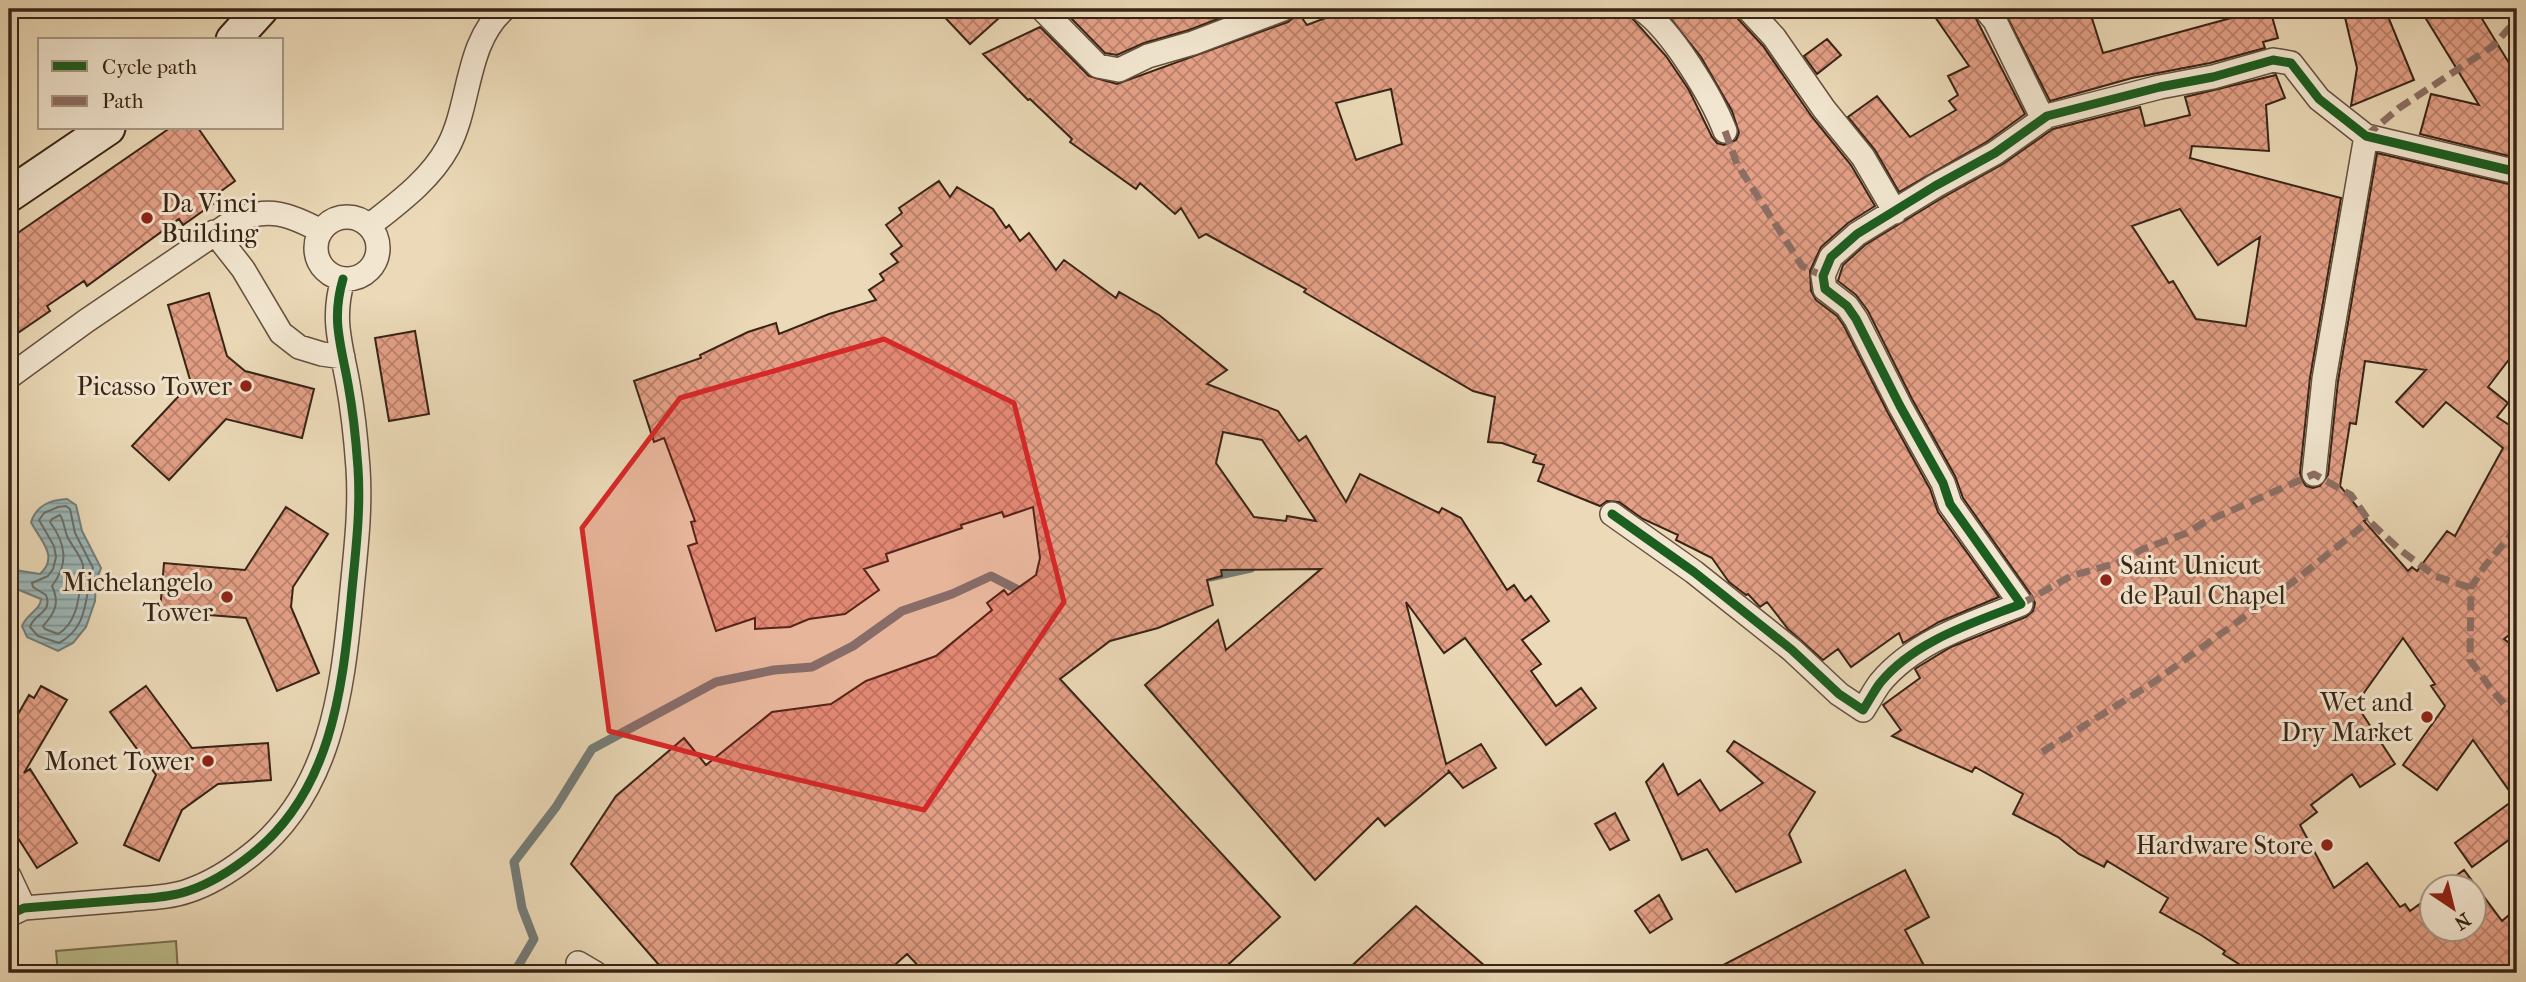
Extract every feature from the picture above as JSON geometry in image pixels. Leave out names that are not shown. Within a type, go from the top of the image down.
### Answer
[{"type":"street","points":[[235,38],[261,9]]},
{"type":"street","points":[[369,226],[409,194],[439,162],[456,127],[466,87],[485,36],[504,9]]},
{"type":"street","points":[[1042,9],[1098,66],[1119,70],[1148,56],[1193,43],[1283,9]]},
{"type":"street","points":[[1641,9],[1673,43],[1701,82],[1725,131]]},
{"type":"street","points":[[1748,9],[1774,37],[1824,109],[1863,157],[1895,212]]},
{"type":"street","points":[[1985,9],[1995,21],[2043,119]]},
{"type":"street","points":[[1612,514],[1694,572],[1792,650],[1839,694],[1863,710],[1881,682],[1904,661],[1961,629],[2021,604],[1950,504],[1944,483],[1900,406],[1856,319],[1847,306],[1825,289],[1823,276],[1831,257],[1857,234],[1995,153],[2047,116],[2273,60],[2291,63],[2319,99],[2365,136],[2517,173]]},
{"type":"street","points":[[9,195],[105,130]]},
{"type":"street","points":[[2314,474],[2324,379],[2365,136]]},
{"type":"street","points":[[9,377],[214,232],[235,220],[270,212],[287,215],[321,231]]},
{"type":"street","points":[[338,218],[360,220],[369,226],[378,243],[375,262],[370,270],[362,276],[344,279],[331,275],[322,267],[316,256],[316,243],[321,231],[338,218]]},
{"type":"street","points":[[214,232],[243,269],[281,333],[299,347],[322,354],[343,356]]},
{"type":"street","points":[[9,876],[16,912],[153,898],[186,892],[216,879],[268,841],[291,815],[305,793],[329,738],[336,710],[348,633],[359,518],[357,455],[337,331],[337,304],[344,279]]},
{"type":"highlighted area","points":[[884,339],[1014,403],[1064,602],[924,810],[609,731],[582,528],[680,398]]},
{"type":"green space","points":[[176,941],[178,973],[58,973],[56,951]]},
{"type":"water","points":[[67,499],[76,505],[82,531],[101,568],[96,581],[95,601],[86,627],[73,643],[58,651],[27,637],[22,626],[41,599],[12,587],[14,570],[40,574],[48,561],[46,548],[31,522],[37,511],[45,504]]},
{"type":"building","points":[[937,9],[1009,9],[970,44]]},
{"type":"building","points":[[1078,9],[1244,9],[1117,55],[1105,53],[1067,14]]},
{"type":"building","points":[[1349,9],[1361,9],[1362,14],[1407,9],[1409,13],[1439,9],[1624,9],[1666,56],[1689,90],[1712,137],[1717,143],[1724,145],[1736,140],[1739,133],[1732,111],[1701,57],[1663,9],[1734,9],[1738,19],[1763,46],[1812,117],[1851,165],[1875,206],[1848,223],[1821,247],[1810,271],[1811,291],[1816,300],[1837,316],[1844,326],[1930,489],[1938,512],[1999,597],[1939,622],[1903,643],[1899,633],[1851,667],[1838,649],[1823,660],[1788,629],[1767,602],[1760,607],[1748,594],[1729,582],[1712,558],[1676,540],[1678,535],[1643,519],[1619,502],[1607,501],[1600,506],[1538,481],[1544,465],[1533,462],[1536,455],[1502,443],[1488,442],[1495,397],[1473,391],[1304,292],[1306,289],[1206,234],[1199,238],[1181,208],[1175,214],[1140,183],[1136,189],[1070,142],[1072,139],[1028,100],[983,54],[1040,27],[1089,76],[1117,84],[1288,22],[1297,11],[1307,25]],"holes":[[[1391,89],[1402,144],[1356,160],[1336,103]]]},
{"type":"building","points":[[1947,9],[1971,9],[2025,114],[1988,141],[1899,192],[1875,150],[1848,117],[1877,96],[1910,137],[1956,110],[1949,101],[1958,95],[1948,76],[1969,66],[1935,17]]},
{"type":"building","points":[[2003,9],[2089,9],[2103,53],[2264,9],[2270,9],[2278,38],[2263,42],[2265,48],[2210,63],[2132,78],[2050,101]]},
{"type":"building","points":[[2343,9],[2385,9],[2414,80],[2351,106],[2357,68]]},
{"type":"building","points":[[2420,9],[2476,9],[2517,76],[2517,158],[2420,134],[2431,94],[2479,105]]},
{"type":"building","points":[[1827,39],[1841,55],[1817,74],[1804,56]]},
{"type":"building","points":[[2276,75],[2285,98],[2266,105],[2269,151],[2192,146],[2190,158],[2341,198],[2310,378],[2300,473],[2306,486],[2313,488],[2320,486],[2328,475],[2338,381],[2377,153],[2517,186],[2517,349],[2488,387],[2508,403],[2497,417],[2514,428],[2517,422],[2517,629],[2504,639],[2517,649],[2517,834],[2472,867],[2455,843],[2515,799],[2473,740],[2437,790],[2403,765],[2445,706],[2431,686],[2435,684],[2403,638],[2356,704],[2395,764],[2360,787],[2352,774],[2311,805],[2317,812],[2300,825],[2334,888],[2367,863],[2400,907],[2405,904],[2410,911],[2418,905],[2418,944],[2488,944],[2488,902],[2502,921],[2517,908],[2517,973],[2253,973],[2223,954],[2225,951],[2201,935],[2160,912],[2168,898],[2107,861],[2104,867],[2079,854],[2058,837],[2013,814],[2023,794],[1975,767],[1972,772],[1892,736],[1901,730],[1883,705],[1920,678],[1915,669],[1951,647],[2026,617],[2033,611],[2035,603],[1963,498],[1955,476],[1912,399],[1868,311],[1856,295],[1838,281],[1843,265],[1865,245],[2003,164],[2053,129],[2140,107],[2145,126],[2190,115],[2185,97]],"holes":[[[2180,209],[2218,265],[2260,237],[2246,326],[2196,319],[2173,281],[2169,283],[2132,226]],[[2365,361],[2426,370],[2396,402],[2423,427],[2446,402],[2503,448],[2455,536],[2447,531],[2417,571],[2412,567],[2408,571],[2364,521],[2367,519],[2340,486],[2350,423],[2356,424]]]},
{"type":"building","points":[[167,130],[199,130],[235,181],[217,194],[220,199],[183,225],[179,219],[87,286],[84,281],[47,306],[50,311],[9,339],[9,239]]},
{"type":"building","points":[[939,181],[950,197],[957,187],[993,209],[1006,228],[1009,225],[1020,241],[1029,233],[1056,270],[1064,260],[1116,298],[1119,292],[1159,315],[1227,370],[1207,384],[1278,411],[1299,441],[1306,436],[1346,502],[1360,474],[1439,513],[1442,508],[1461,518],[1507,590],[1514,585],[1525,601],[1531,596],[1549,621],[1522,640],[1541,664],[1531,671],[1556,706],[1581,688],[1596,708],[1546,745],[1465,638],[1444,653],[1406,602],[1446,764],[1481,744],[1496,768],[1463,788],[1448,770],[1449,772],[1385,826],[1378,818],[1315,880],[1145,685],[1218,620],[1226,650],[1321,569],[1221,570],[1222,576],[1207,580],[1213,605],[1158,628],[1110,641],[1060,679],[1280,917],[1219,973],[925,973],[907,954],[886,973],[666,973],[571,864],[616,796],[684,738],[706,765],[772,712],[831,704],[866,681],[936,656],[992,610],[987,603],[1004,590],[1008,595],[1036,575],[1040,558],[1033,507],[1004,517],[1002,512],[961,525],[962,528],[886,554],[888,561],[864,569],[879,590],[845,614],[809,619],[790,627],[755,629],[755,618],[716,631],[688,546],[697,543],[691,522],[695,521],[664,438],[654,442],[634,381],[701,358],[700,355],[748,332],[776,323],[779,334],[829,314],[876,300],[869,290],[884,280],[880,274],[898,262],[891,254],[902,246],[886,225],[902,213],[899,208]],"holes":[[[1223,432],[1262,440],[1316,521],[1287,516],[1286,521],[1254,517],[1216,463]]]},
{"type":"building","name":"Picasso Tower","points":[[209,293],[227,356],[245,371],[314,389],[302,438],[226,419],[169,480],[132,446],[191,383],[168,305]]},
{"type":"building","points":[[415,331],[429,414],[389,421],[375,338]]},
{"type":"building","name":"Michelangelo Tower","points":[[286,507],[328,534],[293,587],[291,607],[319,673],[277,691],[246,618],[160,611],[164,563],[245,570]]},
{"type":"building","points":[[41,686],[67,700],[24,773],[30,769],[77,843],[37,868],[9,824],[9,730],[29,695],[34,698]]},
{"type":"building","name":"Monet Tower","points":[[146,686],[192,748],[268,743],[271,780],[218,784],[182,810],[159,861],[124,845],[156,775],[110,712]]},
{"type":"building","points":[[1734,741],[1815,792],[1789,834],[1801,862],[1736,892],[1707,849],[1682,860],[1646,782],[1663,764],[1678,795],[1700,780],[1720,811],[1763,783],[1727,751]]},
{"type":"building","points":[[1615,813],[1629,840],[1610,850],[1595,824]]},
{"type":"building","points":[[1905,870],[1929,917],[1905,930],[1928,973],[1708,973]]},
{"type":"building","points":[[1659,895],[1672,919],[1650,933],[1635,911]]},
{"type":"building","points":[[1416,906],[1493,973],[1344,973]]},
{"type":"waterway","points":[[1210,577],[1251,568]]},
{"type":"waterway","points":[[514,973],[534,939],[522,908],[514,862],[556,807],[592,749],[716,682],[774,670],[812,667],[853,646],[902,611],[952,594],[991,576],[1026,594]]},
{"type":"marked path","points":[[2366,136],[2399,108],[2493,46],[2510,27],[2511,9]]},
{"type":"marked path","points":[[1725,131],[1737,164],[1802,266],[1823,276]]},
{"type":"marked path","points":[[2021,604],[2071,576],[2117,563],[2314,474],[2351,495],[2369,521],[2399,549],[2435,576],[2471,588]]},
{"type":"marked path","points":[[2042,752],[2151,684],[2297,579],[2369,521]]},
{"type":"marked path","points":[[2517,528],[2484,567],[2471,588],[2470,660],[2517,719]]},
{"type":"cycle path","points":[[1612,514],[1694,572],[1792,650],[1839,694],[1863,710],[1880,683],[1910,656],[1964,626],[2021,604],[1950,504],[1943,483],[1856,319],[1847,306],[1825,289],[1823,276],[1831,257],[1857,234],[1995,153],[2047,116],[2273,60],[2291,63],[2319,99],[2366,136],[2517,172]]},
{"type":"cycle path","points":[[9,915],[24,908],[165,896],[205,884],[222,876],[252,854],[278,829],[299,801],[315,771],[327,739],[343,671],[358,518],[359,485],[355,436],[337,320],[343,279]]},
{"type":"place","name":"Da Vinci Building","points":[[147,218]]},
{"type":"place","name":"Picasso Tower","points":[[246,386]]},
{"type":"place","name":"Saint Unicut de Paul Chapel","points":[[2106,580]]},
{"type":"place","name":"Michelangelo Tower","points":[[227,597]]},
{"type":"place","name":"Wet and Dry Market","points":[[2427,717]]},
{"type":"place","name":"Monet Tower","points":[[208,761]]},
{"type":"place","name":"Hardware Store","points":[[2327,845]]}]
